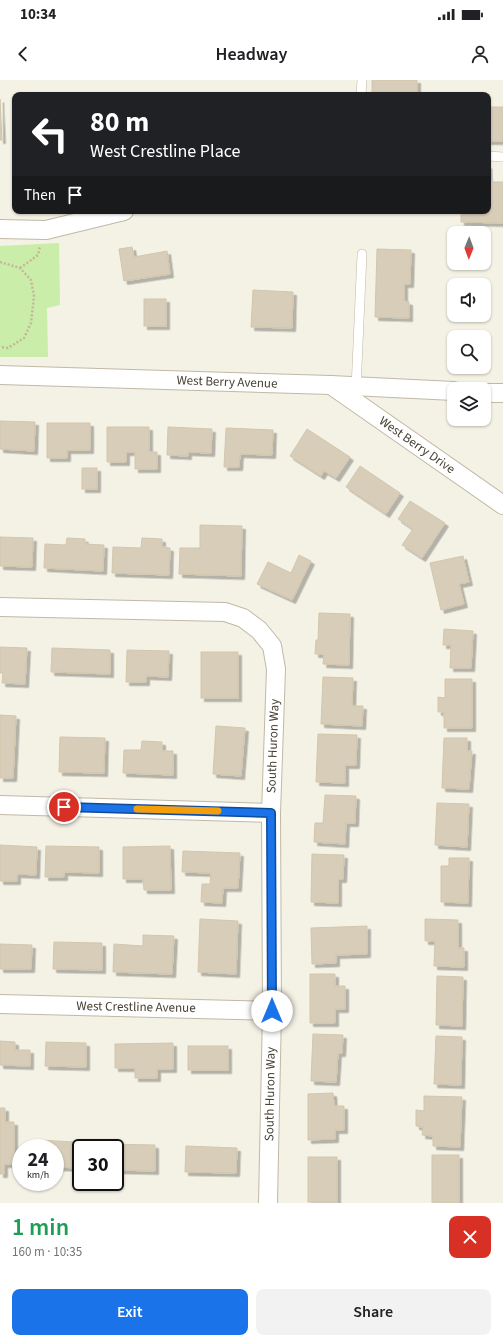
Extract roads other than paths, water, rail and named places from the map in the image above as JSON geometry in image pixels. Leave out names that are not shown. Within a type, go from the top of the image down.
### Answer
[{"type":"street","points":[[0,230],[46,230],[112,214]]},
{"type":"street","name":"West Berry Avenue","points":[[0,375],[331,385]]},
{"type":"street","name":"West Berry Drive","points":[[331,385],[356,395],[503,505]]},
{"type":"street","points":[[356,395],[447,391]]},
{"type":"street","points":[[491,392],[503,393]]},
{"type":"street","name":"South Huron Way","points":[[0,607],[225,612],[244,618],[259,630],[272,646],[276,669],[271,813],[272,1011],[268,1203]]},
{"type":"street","points":[[0,805],[271,813]]},
{"type":"street","name":"West Crestline Avenue","points":[[0,1004],[272,1011]]},
{"type":"lane","points":[[361,92],[362,80]]},
{"type":"lane","points":[[491,156],[503,157]]},
{"type":"lane","points":[[356,395],[362,254]]}]
